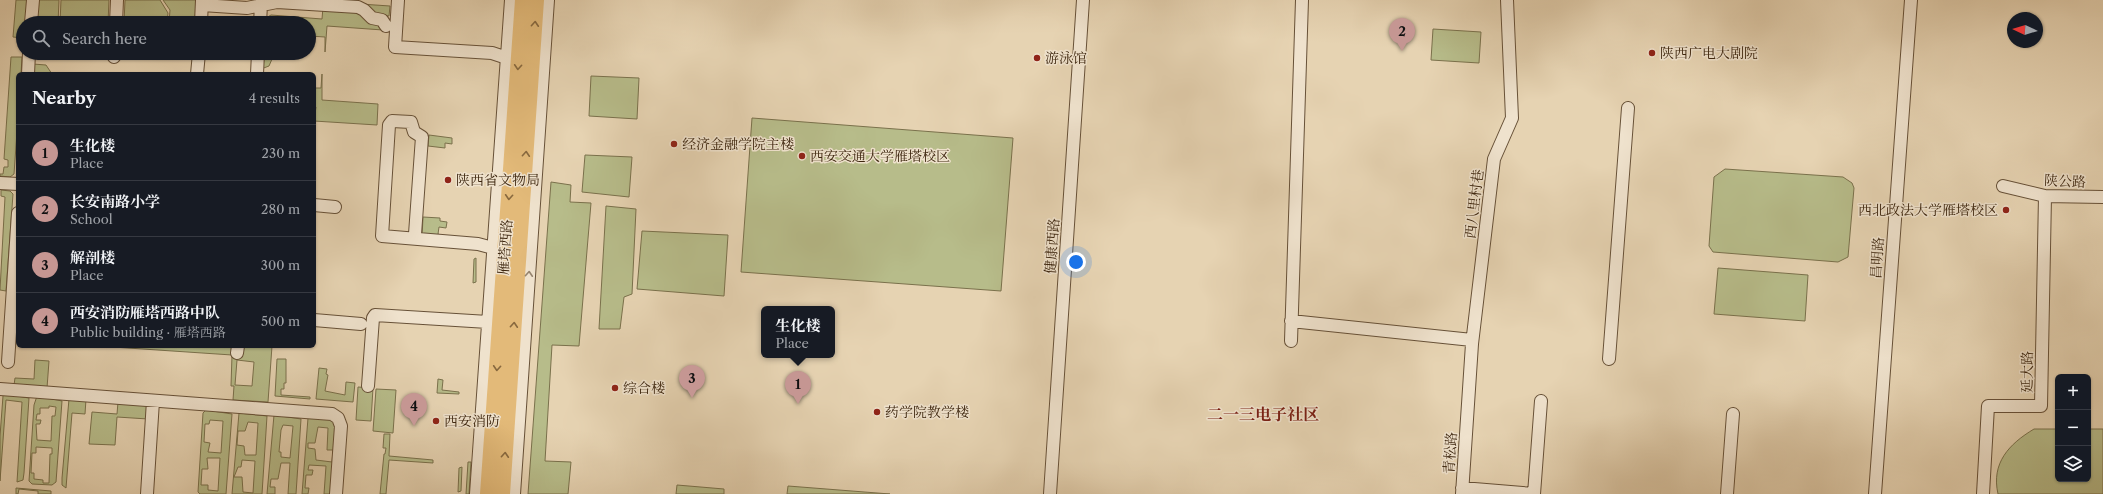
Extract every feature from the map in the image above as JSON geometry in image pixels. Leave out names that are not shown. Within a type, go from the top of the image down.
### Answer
[{"type":"main road","name":"雁塔西路","points":[[488,494],[522,0]]},
{"type":"main road","name":"雁塔西路","points":[[502,494],[536,0]]},
{"type":"street","points":[[32,16],[33,0]]},
{"type":"street","points":[[117,16],[118,0]]},
{"type":"street","points":[[398,0],[395,47],[492,53],[507,58]]},
{"type":"street","points":[[476,494],[511,0]]},
{"type":"street","points":[[514,494],[548,0]]},
{"type":"street","name":"健康西路","points":[[1050,494],[1083,0]]},
{"type":"street","points":[[1291,342],[1302,0]]},
{"type":"street","name":"西八里村巷","points":[[1468,414],[1468,391],[1472,340],[1494,159],[1512,118],[1507,0]]},
{"type":"street","name":"昌明路","points":[[1875,494],[1911,0]]},
{"type":"street","points":[[201,16],[202,2],[247,8],[277,2],[358,7],[364,10],[372,18],[382,20],[386,26]]},
{"type":"street","points":[[260,16],[261,6]]},
{"type":"street","points":[[28,72],[29,60]]},
{"type":"street","points":[[197,72],[198,60]]},
{"type":"street","points":[[257,72],[258,60]]},
{"type":"street","points":[[1609,359],[1628,108]]},
{"type":"street","points":[[415,234],[422,137],[414,132],[411,122],[392,121],[389,125],[382,236],[478,244],[493,248]]},
{"type":"street","points":[[0,183],[16,184]]},
{"type":"street","name":"陕公路","points":[[2003,186],[2045,196],[2103,197]]},
{"type":"street","name":"延大路","points":[[1983,494],[1988,406],[2041,406],[2045,196]]},
{"type":"street","points":[[316,205],[335,206]]},
{"type":"street","points":[[8,362],[16,281]]},
{"type":"street","points":[[368,386],[373,318],[375,315],[488,322]]},
{"type":"street","points":[[316,320],[361,324]]},
{"type":"street","points":[[1291,321],[1472,340]]},
{"type":"street","points":[[0,389],[334,415],[338,418],[341,426],[336,494]]},
{"type":"street","points":[[147,494],[153,401]]},
{"type":"street","points":[[1462,491],[1534,494],[1541,401]]},
{"type":"street","name":"青松路","points":[[1462,491],[1468,414]]},
{"type":"street","points":[[1727,494],[1733,414]]},
{"type":"green space","points":[[16,0],[29,0],[28,16],[16,16],[16,37],[13,37]]},
{"type":"green space","points":[[37,0],[59,0],[58,16],[36,16]]},
{"type":"green space","points":[[61,0],[109,0],[108,16],[60,16]]},
{"type":"green space","points":[[125,0],[160,0],[168,13],[168,16],[124,16]]},
{"type":"green space","points":[[163,0],[198,0],[197,16],[170,16],[170,10]]},
{"type":"green space","points":[[301,0],[390,6],[389,16],[375,15]]},
{"type":"green space","points":[[323,7],[358,10],[384,23],[383,30],[327,26],[325,52],[325,37],[316,36],[316,19],[322,19]]},
{"type":"green space","points":[[1433,29],[1481,32],[1479,63],[1431,60]]},
{"type":"green space","points":[[11,57],[16,57],[16,60],[22,60],[21,72],[16,72],[16,146],[14,174],[10,177],[0,176],[0,174],[3,174],[4,167],[8,167],[8,160],[4,159]]},
{"type":"green space","points":[[262,60],[272,60],[269,66],[261,69]]},
{"type":"green space","points":[[33,64],[46,65],[51,72],[32,72]]},
{"type":"green space","points":[[322,74],[322,100],[378,104],[377,125],[316,121],[316,88],[321,88]]},
{"type":"green space","points":[[591,76],[639,78],[637,119],[589,116]]},
{"type":"green space","points":[[752,118],[1013,138],[1001,291],[741,272]]},
{"type":"green space","points":[[429,135],[452,138],[452,144],[445,143],[445,148],[428,146]]},
{"type":"green space","points":[[585,155],[632,157],[629,197],[582,192]]},
{"type":"green space","points":[[1725,169],[1843,177],[1852,183],[1854,188],[1848,257],[1838,262],[1713,252],[1709,246],[1714,177]]},
{"type":"green space","points":[[551,182],[571,185],[570,202],[591,203],[579,346],[552,345],[545,461],[571,462],[568,494],[528,494]]},
{"type":"green space","points":[[1,190],[10,191],[13,194],[6,291],[0,290],[5,197],[1,196]]},
{"type":"green space","points":[[606,206],[636,209],[632,294],[624,297],[620,329],[599,329]]},
{"type":"green space","points":[[423,217],[440,218],[440,221],[447,222],[446,228],[439,227],[438,234],[441,235],[441,238],[422,237]]},
{"type":"green space","points":[[642,231],[728,235],[724,296],[637,289]]},
{"type":"green space","points":[[476,258],[476,282],[473,283],[474,259]]},
{"type":"green space","points":[[1718,268],[1808,275],[1805,321],[1714,314]]},
{"type":"green space","points":[[128,348],[272,348],[268,402],[233,400],[234,386],[231,386],[232,355]],"holes":[[[237,360],[254,362],[252,386],[235,385]]]},
{"type":"green space","points":[[277,359],[286,359],[286,383],[284,383],[284,389],[281,389],[281,395],[310,397],[310,399],[275,396]]},
{"type":"green space","points":[[35,360],[49,361],[47,388],[14,385],[15,378],[34,379]]},
{"type":"green space","points":[[319,368],[327,369],[326,374],[328,375],[325,391],[345,395],[346,382],[355,383],[353,402],[316,399]]},
{"type":"green space","points":[[438,379],[443,380],[442,390],[459,392],[459,394],[437,393]]},
{"type":"green space","points":[[358,387],[373,388],[371,421],[356,420]]},
{"type":"green space","points":[[376,389],[396,390],[393,433],[373,431]]},
{"type":"green space","points":[[5,394],[29,398],[23,480],[17,482],[22,402],[6,400],[0,481],[0,436],[3,396]]},
{"type":"green space","points":[[37,396],[62,401],[56,482],[52,485],[32,484],[29,481],[34,405]],"holes":[[[49,406],[56,407],[55,416],[52,416],[51,441],[37,440],[36,424],[40,424],[41,420],[36,420],[37,414],[40,414],[40,408],[49,408]],[[36,447],[52,448],[52,454],[50,454],[49,483],[43,483],[43,480],[34,479],[34,473],[31,473],[32,453],[36,453]]]},
{"type":"green space","points":[[69,399],[86,399],[85,414],[72,413],[66,488],[62,485],[62,478]]},
{"type":"green space","points":[[118,402],[147,405],[148,419],[117,417],[115,445],[89,444],[92,412],[117,414]]},
{"type":"green space","points":[[206,410],[232,414],[226,494],[200,494],[198,492],[203,413]],"holes":[[[210,420],[223,421],[221,453],[208,452],[210,443],[204,442],[205,424],[209,424]],[[207,458],[220,458],[218,491],[208,490],[208,485],[201,485],[202,469],[208,469]]]},
{"type":"green space","points":[[239,413],[267,416],[262,494],[232,494]],"holes":[[[248,422],[258,423],[256,455],[245,455],[244,446],[237,445],[238,431],[245,431]],[[242,460],[255,461],[253,493],[243,492],[242,477],[234,477],[238,467],[241,467]]]},
{"type":"green space","points":[[274,415],[301,419],[296,494],[288,494],[290,463],[281,463],[278,479],[271,479],[270,487],[275,487],[275,494],[267,494]],"holes":[[[283,425],[293,426],[290,458],[281,457],[281,452],[279,452],[281,430]]]},
{"type":"green space","points":[[308,418],[329,418],[336,421],[333,494],[324,494],[326,466],[309,465],[308,470],[313,470],[312,475],[306,475],[305,488],[309,488],[308,494],[302,494]],"holes":[[[318,427],[328,428],[327,450],[333,450],[332,462],[316,460],[315,449],[308,448],[308,443],[315,443]]]},
{"type":"green space","points":[[2034,429],[2055,429],[2055,482],[2091,482],[2091,429],[2103,429],[2103,494],[1998,494],[1997,473],[2000,464],[2010,448]]},
{"type":"green space","points":[[384,434],[390,434],[389,456],[433,460],[433,463],[389,460],[386,494],[380,494],[384,454],[386,448],[383,448]]},
{"type":"green space","points":[[468,462],[471,462],[469,494],[466,494]]},
{"type":"green space","points":[[462,467],[461,491],[458,492],[459,468]]},
{"type":"green space","points":[[677,485],[724,489],[724,494],[676,494]]},
{"type":"green space","points":[[788,486],[890,494],[787,494]]},
{"type":"green space","points":[[16,488],[51,491],[51,494],[38,494],[38,491],[19,489],[18,494],[16,494]]},
{"type":"place","name":"长安南路小学","points":[[1402,51]]},
{"type":"place","name":"陕西广电大剧院","points":[[1652,53]]},
{"type":"place","name":"游泳馆","points":[[1037,58]]},
{"type":"place","name":"经济金融学院主楼","points":[[674,144]]},
{"type":"place","name":"西安交通大学雁塔校区","points":[[802,156]]},
{"type":"place","name":"陕西省文物局","points":[[448,180]]},
{"type":"place","name":"西北政法大学雁塔校区","points":[[2006,210]]},
{"type":"place","name":"综合楼","points":[[615,388]]},
{"type":"place","name":"解剖楼","points":[[692,398]]},
{"type":"place","name":"生化楼","points":[[798,404]]},
{"type":"place","name":"药学院教学楼","points":[[877,412]]},
{"type":"place","name":"西安消防","points":[[436,421]]},
{"type":"place","name":"西安消防雁塔西路中队","points":[[414,426]]},
{"type":"district","name":"二一三电子社区","points":[[1263,414]]}]
